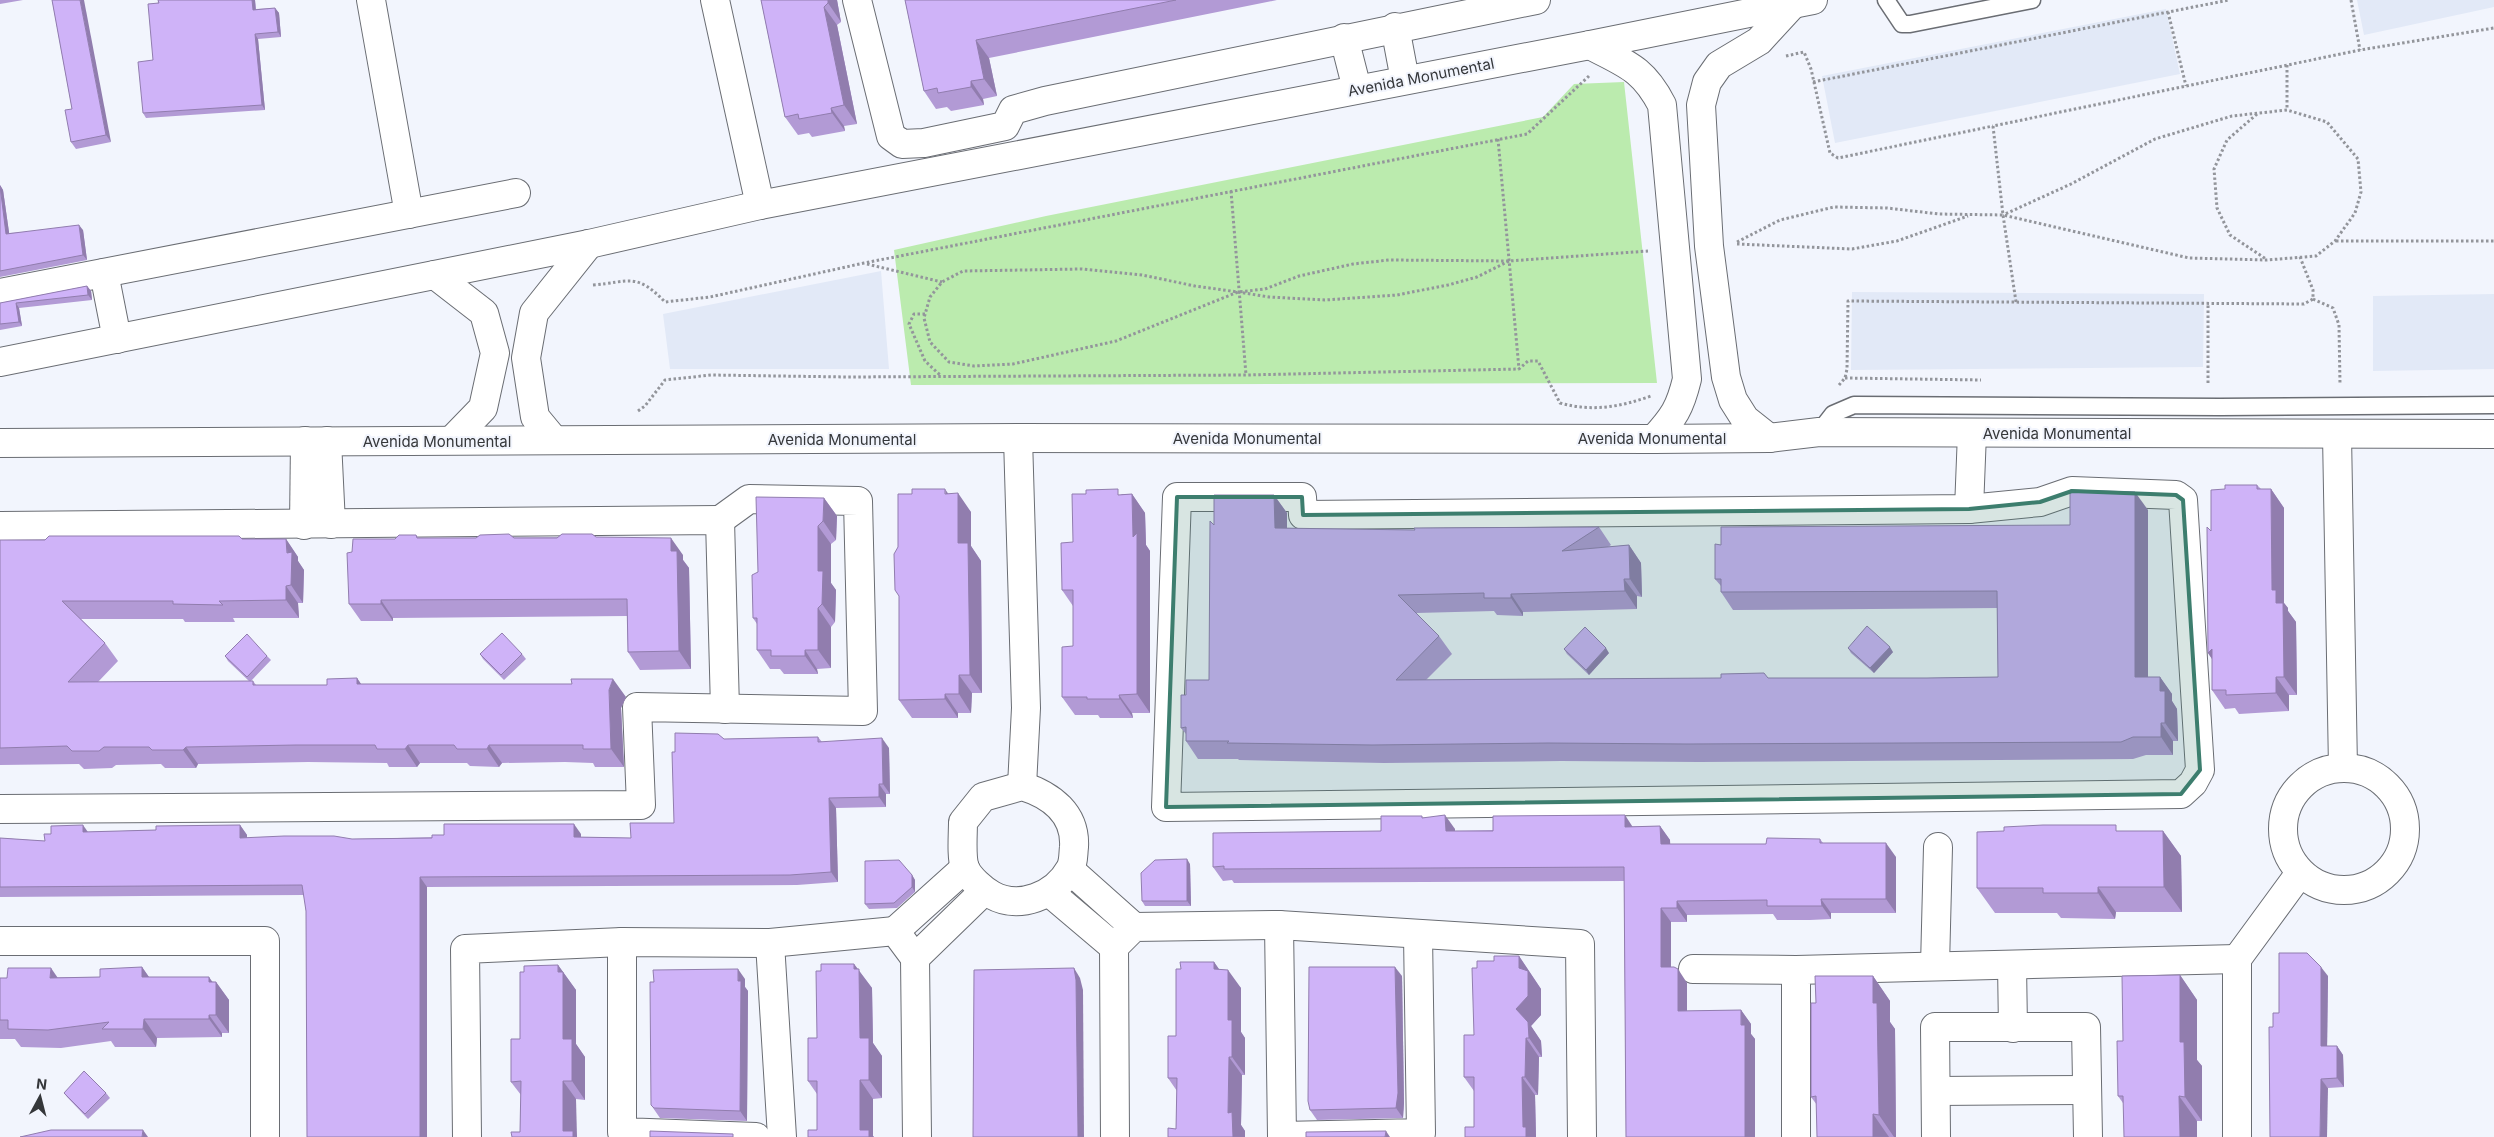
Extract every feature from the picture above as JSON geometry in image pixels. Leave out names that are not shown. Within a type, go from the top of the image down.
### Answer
[{"type":"street","points":[[371,0],[410,214]]},
{"type":"street","points":[[715,0],[760,205]]},
{"type":"street","points":[[858,0],[891,136],[902,144],[924,143],[1005,126],[1013,110],[1030,104],[1395,27],[1536,0]]},
{"type":"street","points":[[1769,438],[1745,418],[1733,400],[1726,377],[1709,246],[1701,105],[1707,82],[1719,64],[1759,41],[1803,2]]},
{"type":"street","name":"Avenida Monumental","points":[[0,362],[589,244],[760,205],[1590,45],[1803,2]]},
{"type":"street","points":[[1395,27],[1405,80]]},
{"type":"street","points":[[1344,38],[1357,89]]},
{"type":"street","points":[[1590,45],[1640,72],[1654,90],[1662,105],[1677,250],[1687,379],[1681,404],[1654,439]]},
{"type":"street","points":[[0,293],[516,194]]},
{"type":"street","points":[[554,440],[535,417],[526,358],[534,313],[589,244]]},
{"type":"street","points":[[104,273],[117,339]]},
{"type":"street","points":[[435,275],[484,313],[495,353],[483,408],[452,440]]},
{"type":"street","name":"Avenida Monumental","points":[[0,442],[1018,438],[1654,439],[1769,438],[1819,432],[2494,434]]},
{"type":"street","points":[[1969,510],[1972,433]]},
{"type":"street","points":[[2337,435],[2343,768]]},
{"type":"street","points":[[1018,438],[1026,708],[1022,786]]},
{"type":"street","points":[[316,441],[331,524]]},
{"type":"street","points":[[304,524],[316,441]]},
{"type":"street","points":[[2072,491],[2176,495],[2183,500],[2200,770],[2193,783],[2181,794],[1166,807],[1177,497],[1302,497],[1303,514],[1969,510],[2040,502],[2072,491]]},
{"type":"street","points":[[0,526],[720,520],[749,499],[858,501],[863,711],[637,707],[641,805],[0,809]]},
{"type":"street","points":[[720,520],[725,709]]},
{"type":"street","points":[[2343,768],[2373,775],[2396,795],[2406,823],[2402,853],[2384,878],[2356,890],[2326,889],[2300,873],[2287,853],[2282,830],[2287,806],[2300,786],[2320,772],[2343,768]]},
{"type":"street","points":[[1022,786],[1042,792],[1064,809],[1074,834],[1072,862],[1070,870],[1049,892],[1031,901],[1000,900],[984,890],[965,868],[963,822],[983,797],[1022,786]]},
{"type":"street","points":[[1934,966],[1938,847]]},
{"type":"street","points":[[468,1137],[465,949],[622,942],[770,943],[895,931],[965,868]]},
{"type":"street","points":[[1070,870],[1134,927],[1280,925],[1418,936],[1580,944],[1582,1137]]},
{"type":"street","points":[[2237,1137],[2237,960],[2300,873]]},
{"type":"street","points":[[914,958],[984,890]]},
{"type":"street","points":[[1049,892],[1114,948]]},
{"type":"street","points":[[1280,925],[1282,1136],[1422,1132],[1418,936]]},
{"type":"street","points":[[1115,1137],[1114,948],[1134,927]]},
{"type":"street","points":[[895,931],[914,958],[918,1137]]},
{"type":"street","points":[[0,941],[265,941],[265,1137]]},
{"type":"street","points":[[622,942],[622,1132],[756,1137]]},
{"type":"street","points":[[770,943],[782,1137]]},
{"type":"street","points":[[1694,969],[1796,970],[2237,960]]},
{"type":"street","points":[[2012,965],[2013,1028]]},
{"type":"street","points":[[1796,970],[1796,1137]]},
{"type":"street","points":[[1936,1137],[1935,1027],[2086,1027],[2088,1137]]},
{"type":"street","points":[[1936,1091],[2086,1090]]},
{"type":"lane","points":[[1886,0],[1896,18],[1902,24],[1910,24],[2032,0]]},
{"type":"lane","points":[[1819,432],[1833,414],[1854,405],[2220,407],[2494,404]]},
{"type":"path","points":[[1813,82],[2229,0]]},
{"type":"path","points":[[2351,0],[2360,50]]},
{"type":"path","points":[[2168,12],[2186,86]]},
{"type":"path","points":[[1778,58],[1804,52],[1830,153],[1838,158],[2360,50],[2494,28]]},
{"type":"path","points":[[2287,65],[2287,110]]},
{"type":"path","points":[[555,287],[634,280],[649,286],[665,302],[710,297],[864,263],[1527,134],[1592,74]]},
{"type":"path","points":[[1970,216],[1897,240],[1852,249],[1732,244],[1780,220],[1834,207],[1887,208],[1970,216],[2003,214],[2189,258],[2266,260],[2316,256],[2335,241],[2355,213],[2361,192],[2358,159],[2327,122],[2287,110],[2232,116],[2155,139],[2071,184],[2003,214]]},
{"type":"path","points":[[2258,114],[2227,140],[2214,169],[2217,208],[2230,235],[2266,260]]},
{"type":"path","points":[[1993,126],[2016,302]]},
{"type":"path","points":[[1498,139],[1519,369]]},
{"type":"path","points":[[1231,191],[1246,375]]},
{"type":"path","points":[[2335,241],[2494,241]]},
{"type":"path","points":[[1509,261],[1476,277],[1448,285],[1397,295],[1325,300],[1269,297],[1238,292],[1142,275],[1082,269],[964,271],[942,282],[930,297],[925,314],[930,342],[950,362],[974,366],[1013,364],[1116,341],[1238,292],[1265,289],[1299,276],[1388,260],[1509,261],[1677,250]]},
{"type":"path","points":[[2300,257],[2313,290],[2313,299]]},
{"type":"path","points":[[864,263],[942,282]]},
{"type":"path","points":[[1833,390],[1845,378],[1847,369],[1848,301],[2304,304],[2313,299]]},
{"type":"path","points":[[2313,299],[2333,308],[2339,325],[2340,385]]},
{"type":"path","points":[[2208,304],[2208,383]]},
{"type":"path","points":[[925,314],[914,314],[909,324],[926,361],[940,376]]},
{"type":"path","points":[[632,415],[645,406],[665,380],[711,374],[940,376],[1246,375],[1519,369],[1528,361],[1538,362],[1560,403],[1576,407],[1622,406],[1656,394]]},
{"type":"highlighted area","points":[[2072,491],[2176,495],[2183,500],[2200,770],[2181,794],[1166,807],[1177,497],[1302,497],[1303,515],[1969,509],[2040,502]]},
{"type":"shaded area","points":[[2357,0],[2494,0],[2494,7],[2364,35]]},
{"type":"shaded area","points":[[2166,9],[2180,74],[1835,143],[1822,76]]},
{"type":"shaded area","points":[[881,271],[889,369],[670,369],[663,314]]},
{"type":"shaded area","points":[[1852,292],[2204,294],[2203,367],[1851,370]]},
{"type":"shaded area","points":[[2494,294],[2494,369],[2373,371],[2373,296]]},
{"type":"green space","points":[[1624,82],[1657,383],[911,385],[894,250],[1046,216],[1543,117],[1574,84]]},
{"type":"building","points":[[52,0],[80,0],[106,135],[71,142],[65,110],[72,109]]},
{"type":"building","points":[[158,0],[252,0],[253,10],[275,8],[278,32],[255,34],[262,105],[143,113],[138,62],[153,60],[148,4],[159,3]]},
{"type":"building","points":[[761,0],[828,0],[824,7],[844,105],[831,108],[832,113],[799,119],[798,114],[785,117]]},
{"type":"building","points":[[905,0],[1176,0],[976,40],[984,79],[971,81],[971,87],[938,93],[937,88],[924,91]]},
{"type":"building","points":[[0,186],[6,234],[79,225],[83,255],[0,271]]},
{"type":"building","points":[[87,286],[88,295],[16,303],[19,322],[0,324],[0,303]]},
{"type":"building","points":[[2225,485],[2257,485],[2257,489],[2271,489],[2272,590],[2276,590],[2276,603],[2283,603],[2284,677],[2276,677],[2276,693],[2226,695],[2226,690],[2212,690],[2212,649],[2208,653],[2207,527],[2211,531],[2211,490],[2225,489]]},
{"type":"building","points":[[912,489],[945,489],[945,494],[958,493],[958,543],[968,543],[970,675],[959,675],[959,694],[945,694],[945,699],[899,700],[899,596],[895,590],[894,554],[898,547],[898,494],[912,494]]},
{"type":"building","points":[[1118,489],[1118,495],[1132,494],[1133,537],[1137,533],[1137,694],[1119,695],[1120,699],[1062,697],[1062,647],[1073,646],[1073,590],[1062,590],[1061,543],[1073,542],[1072,494],[1086,494],[1086,490]]},
{"type":"building","points":[[2070,490],[2135,492],[2135,677],[2160,677],[2160,691],[2165,691],[2165,723],[2161,723],[2161,737],[2133,737],[2121,742],[1372,745],[1186,741],[1186,727],[1181,728],[1181,695],[1186,695],[1186,680],[1209,680],[1210,521],[1214,525],[1214,495],[1274,495],[1275,528],[1415,530],[1414,528],[1599,527],[1562,551],[1629,545],[1630,579],[1624,579],[1625,591],[1511,594],[1511,598],[1484,598],[1484,593],[1398,595],[1439,636],[1396,680],[1721,678],[1721,674],[1764,673],[1768,678],[1927,678],[1998,677],[1997,591],[1721,592],[1721,579],[1715,579],[1715,544],[1721,545],[1721,527],[2070,525]]},
{"type":"building","points":[[756,497],[824,498],[823,521],[818,526],[818,571],[823,571],[822,604],[818,608],[818,650],[805,650],[805,656],[771,656],[771,650],[757,650],[757,618],[753,618],[752,575],[758,572]]},
{"type":"building","points":[[509,534],[514,538],[557,538],[562,534],[592,534],[596,537],[671,538],[671,551],[677,551],[679,651],[628,652],[627,599],[381,600],[381,604],[349,604],[347,553],[352,552],[353,539],[395,539],[399,535],[416,535],[417,538],[476,538],[480,535]]},
{"type":"building","points":[[49,536],[239,536],[242,539],[286,539],[287,553],[292,552],[291,585],[286,586],[286,600],[219,601],[223,605],[173,604],[173,601],[62,601],[105,643],[68,682],[253,681],[253,685],[327,685],[327,679],[357,678],[357,684],[572,684],[571,679],[613,679],[609,690],[611,749],[583,749],[583,745],[489,745],[487,749],[457,749],[454,745],[408,745],[405,749],[377,749],[375,745],[186,747],[183,750],[152,750],[149,747],[104,747],[99,751],[72,751],[67,746],[0,748],[0,540],[45,540]]},
{"type":"building","points":[[1867,626],[1890,647],[1870,668],[1848,648]]},
{"type":"building","points":[[1585,627],[1606,648],[1586,670],[1564,649]]},
{"type":"building","points":[[502,633],[522,654],[501,675],[480,654]]},
{"type":"building","points":[[247,634],[267,656],[247,677],[225,656]]},
{"type":"building","points":[[675,733],[718,734],[724,739],[818,737],[818,742],[882,738],[883,784],[879,784],[879,797],[829,798],[831,872],[790,875],[420,877],[420,1137],[307,1137],[306,911],[302,885],[0,887],[0,838],[45,841],[44,834],[51,834],[51,826],[83,825],[83,832],[156,830],[156,826],[240,825],[240,838],[334,836],[352,839],[432,838],[432,835],[444,835],[444,824],[574,824],[574,837],[631,838],[630,823],[674,823],[672,752],[675,752]]},
{"type":"building","points":[[1445,815],[1446,831],[1493,831],[1493,816],[1625,815],[1625,827],[1660,826],[1661,844],[1766,844],[1767,838],[1820,839],[1820,843],[1886,843],[1886,899],[1821,899],[1822,906],[1767,906],[1767,900],[1677,901],[1677,908],[1661,908],[1661,967],[1674,967],[1678,969],[1678,1011],[1741,1010],[1741,1025],[1745,1025],[1745,1137],[1626,1137],[1624,867],[1224,869],[1224,866],[1213,867],[1213,833],[1381,831],[1381,816],[1422,816],[1422,818]]},
{"type":"building","points":[[2116,825],[2116,831],[2163,831],[2164,887],[2098,887],[2098,893],[2043,893],[2043,888],[1977,888],[1977,832],[2004,831],[2004,827]]},
{"type":"building","points":[[1187,859],[1187,901],[1142,901],[1141,873],[1155,860]]},
{"type":"building","points":[[899,860],[912,875],[912,887],[894,903],[865,904],[865,861]]},
{"type":"building","points":[[2279,953],[2307,953],[2321,967],[2321,1046],[2337,1046],[2337,1078],[2321,1079],[2320,1137],[2270,1137],[2269,1027],[2273,1027],[2273,1013],[2279,1013]]},
{"type":"building","points":[[1494,956],[1519,956],[1519,968],[1528,971],[1528,996],[1516,1009],[1528,1022],[1529,1038],[1526,1038],[1525,1077],[1522,1077],[1523,1127],[1526,1127],[1526,1137],[1465,1137],[1465,1127],[1474,1127],[1474,1077],[1464,1077],[1464,1035],[1474,1035],[1472,968],[1477,968],[1477,961],[1494,961]]},
{"type":"building","points":[[1180,962],[1214,962],[1214,969],[1228,970],[1228,1020],[1232,1020],[1232,1057],[1229,1057],[1228,1113],[1232,1112],[1233,1137],[1168,1137],[1168,1128],[1176,1129],[1177,1078],[1168,1078],[1168,1036],[1176,1036],[1176,969],[1181,969]]},
{"type":"building","points":[[821,964],[854,964],[854,969],[859,969],[860,1038],[869,1038],[869,1080],[860,1080],[860,1130],[869,1130],[869,1137],[808,1137],[808,1130],[817,1130],[817,1081],[808,1081],[808,1038],[817,1038],[816,971],[821,971]]},
{"type":"building","points":[[558,965],[558,972],[563,972],[563,1039],[572,1039],[572,1081],[563,1081],[563,1131],[573,1131],[573,1137],[512,1137],[511,1132],[520,1132],[521,1081],[511,1082],[511,1039],[520,1039],[520,972],[524,972],[524,966]]},
{"type":"building","points":[[142,967],[142,977],[209,977],[209,982],[216,982],[216,1015],[209,1015],[209,1019],[144,1019],[143,1029],[102,1029],[109,1022],[48,1030],[8,1029],[8,1020],[0,1020],[0,978],[7,978],[8,968],[51,968],[50,978],[100,977],[100,969]]},
{"type":"building","points":[[1309,967],[1395,967],[1398,1093],[1396,1108],[1310,1110],[1308,1101]]},
{"type":"building","points":[[1074,968],[1076,980],[1078,1137],[973,1137],[974,970]]},
{"type":"building","points":[[738,969],[738,981],[741,981],[740,1111],[654,1108],[651,1105],[650,982],[654,982],[653,970]]},
{"type":"building","points":[[2180,975],[2180,1042],[2184,1042],[2185,1097],[2179,1096],[2180,1137],[2124,1137],[2123,1096],[2118,1096],[2117,1041],[2123,1041],[2122,976]]},
{"type":"building","points":[[1815,976],[1873,976],[1873,1003],[1877,1003],[1879,1115],[1873,1114],[1873,1137],[1817,1137],[1816,1096],[1811,1097],[1811,1003],[1816,1003]]},
{"type":"building","points":[[84,1071],[106,1093],[85,1114],[64,1093]]},
{"type":"building","points":[[51,1130],[143,1130],[142,1137],[20,1137]]},
{"type":"building","points":[[650,1131],[733,1134],[733,1137],[650,1137]]},
{"type":"building","points":[[1386,1131],[1385,1137],[1306,1137],[1306,1132]]}]
